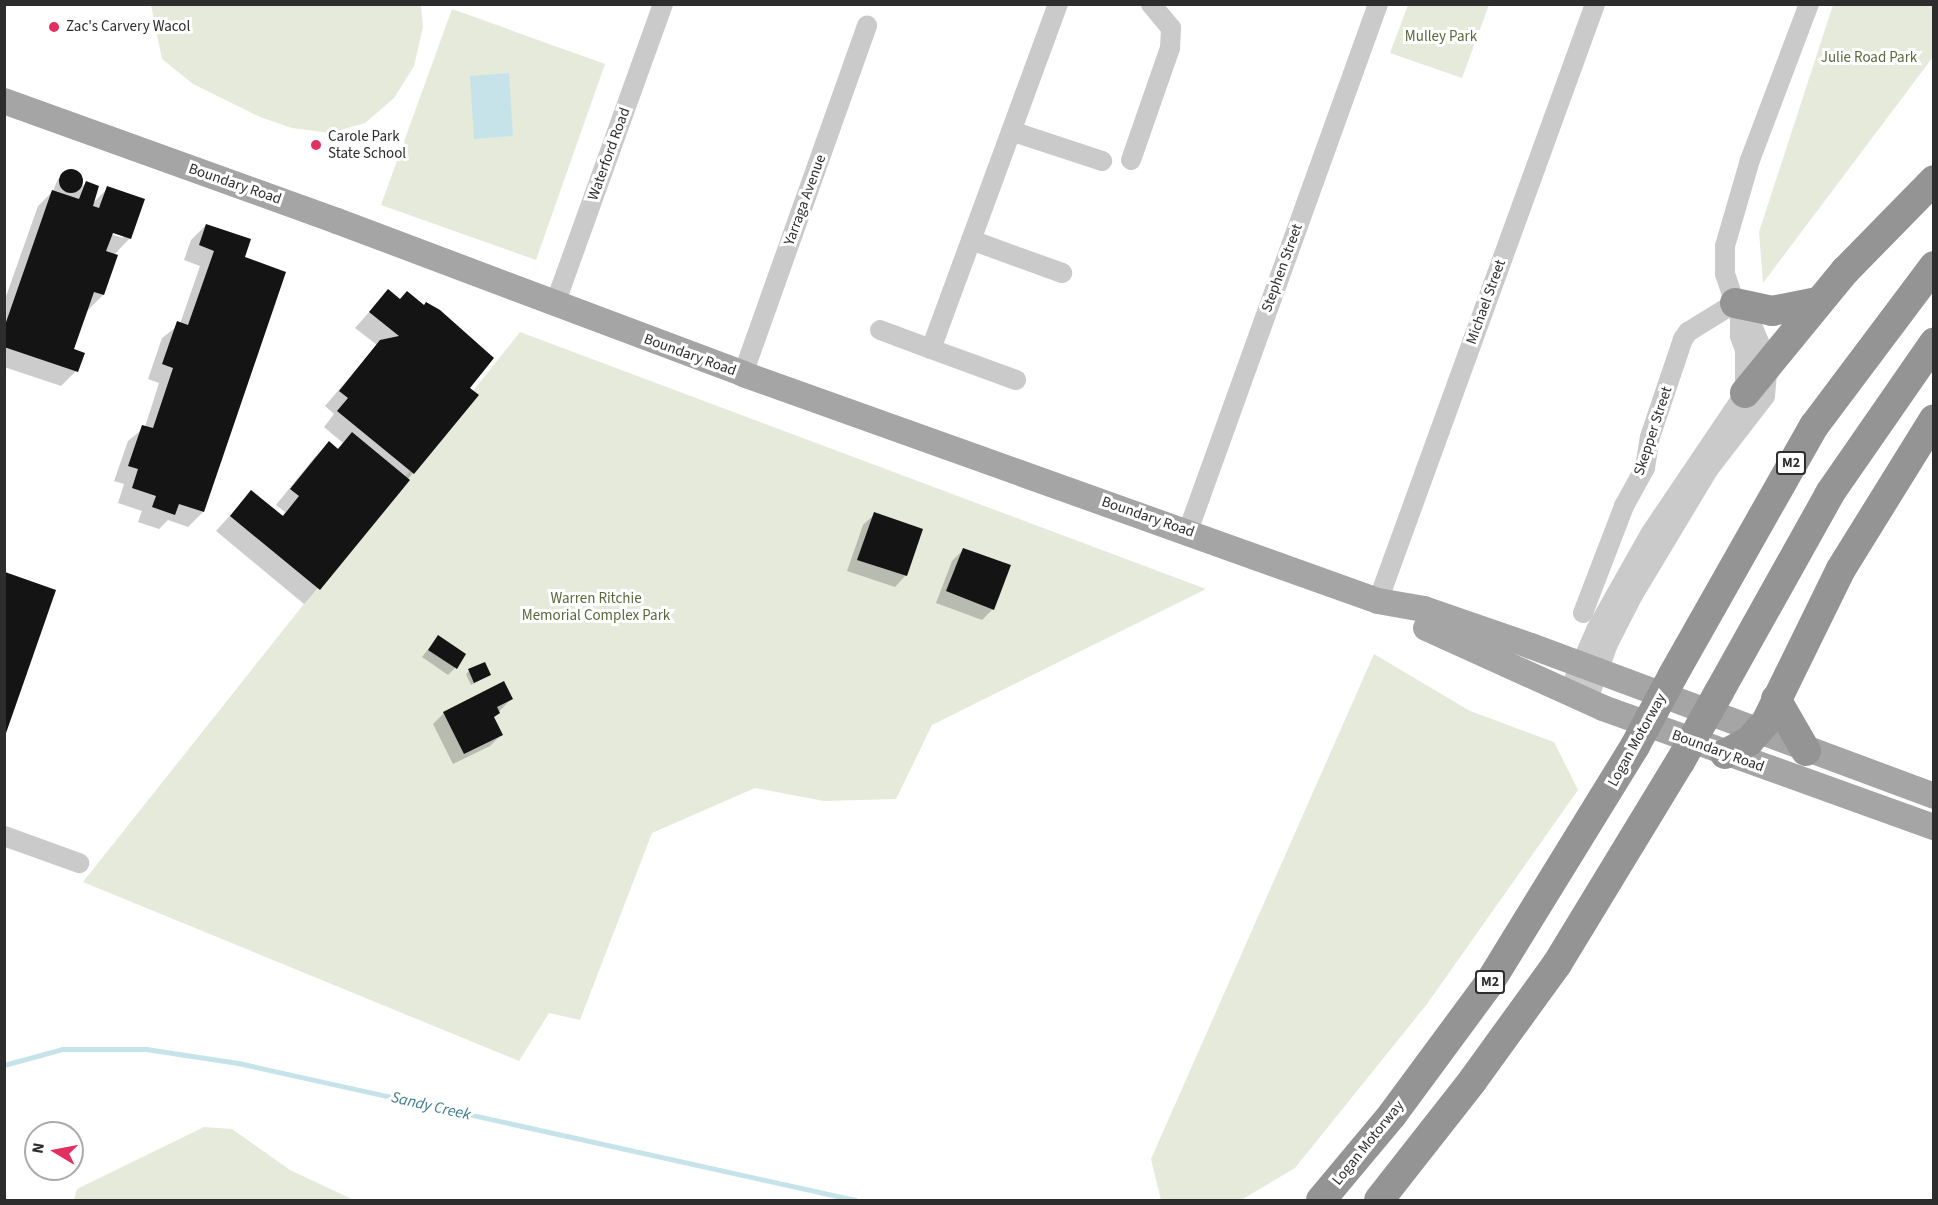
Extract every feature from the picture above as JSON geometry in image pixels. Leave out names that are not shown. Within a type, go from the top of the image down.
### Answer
[{"type":"highway","points":[[1745,393],[1817,302],[1934,180]]},
{"type":"highway","name":"Logan Motorway","points":[[1321,1200],[1392,1115],[1488,985],[1635,746],[1814,426],[1934,266]]},
{"type":"highway","points":[[1737,310],[1772,310],[1817,302]]},
{"type":"highway","points":[[1379,1200],[1473,1080],[1557,964],[1680,762],[1836,483],[1934,343]]},
{"type":"highway","points":[[1725,754],[1759,733],[1841,569],[1934,419]]},
{"type":"highway","points":[[1776,699],[1806,751]]},
{"type":"main road","name":"Boundary Road","points":[[4,102],[743,374],[1188,531],[1378,601],[1419,625],[1577,698],[1725,754],[1934,827]]},
{"type":"main road","name":"Boundary Road","points":[[1378,601],[1424,609],[1590,667],[1806,751],[1934,796]]},
{"type":"street","name":"Waterford Road","points":[[555,304],[663,4]]},
{"type":"street","points":[[931,349],[1058,4]]},
{"type":"street","points":[[1131,160],[1170,48],[1171,28],[1150,4]]},
{"type":"street","name":"Stephen Street","points":[[1188,531],[1378,4]]},
{"type":"street","name":"Michael Street","points":[[1378,601],[1595,4]]},
{"type":"street","points":[[1590,667],[1596,630],[1665,509],[1745,393],[1737,310],[1724,260],[1733,210],[1809,4]]},
{"type":"street","name":"Yarraga Avenue","points":[[743,374],[867,25]]},
{"type":"street","points":[[1011,131],[1102,161]]},
{"type":"street","points":[[970,240],[1062,273]]},
{"type":"street","points":[[1577,698],[1590,667],[1697,488],[1726,444],[1762,403],[1768,387],[1768,363],[1754,330],[1737,310]]},
{"type":"street","name":"Skepper Street","points":[[1583,614],[1624,506],[1645,468],[1650,437],[1683,339],[1737,310]]},
{"type":"street","points":[[880,330],[1016,380]]},
{"type":"street","points":[[4,836],[79,863]]},
{"type":"green space","points":[[151,5],[421,5],[423,27],[414,66],[394,98],[365,123],[330,133],[292,128],[260,117],[193,84],[162,59]]},
{"type":"green space","name":"Mulley Park","points":[[1408,5],[1489,5],[1462,78],[1390,53]]},
{"type":"green space","name":"Julie Road Park","points":[[1833,5],[1933,5],[1933,57],[1763,283],[1759,232]]},
{"type":"green space","points":[[452,9],[605,64],[536,260],[381,205]]},
{"type":"green space","name":"Warren Ritchie Memorial Complex Park","points":[[520,332],[1206,589],[932,725],[896,799],[824,801],[755,788],[652,833],[580,1020],[549,1013],[519,1061],[83,882]]},
{"type":"green space","points":[[1374,654],[1470,711],[1554,742],[1578,790],[1427,1004],[1295,1168],[1241,1200],[1161,1200],[1151,1159]]},
{"type":"green space","points":[[204,1127],[232,1129],[290,1170],[354,1200],[74,1200],[77,1189]]},
{"type":"water","points":[[509,73],[513,136],[474,139],[470,76]]},
{"type":"building","points":[[71,169],[80,172],[83,181],[80,190],[71,193],[62,190],[59,181],[62,172]]},
{"type":"building","points":[[86,181],[99,186],[93,206],[99,208],[107,186],[145,199],[131,239],[113,233],[106,251],[118,255],[104,295],[94,292],[74,349],[85,353],[78,372],[4,347],[4,328],[52,190],[79,199]]},
{"type":"building","points":[[206,224],[251,239],[245,257],[286,272],[204,512],[179,504],[175,515],[152,507],[156,496],[132,488],[138,469],[128,466],[142,425],[153,428],[173,368],[162,364],[177,321],[188,325],[214,251],[199,245]]},
{"type":"building","points":[[388,289],[400,299],[407,291],[424,305],[426,302],[440,310],[494,358],[470,388],[479,395],[414,474],[337,411],[348,398],[339,391],[380,340],[399,336],[369,312]]},
{"type":"building","points":[[352,432],[410,480],[320,590],[230,516],[251,490],[283,516],[299,496],[290,489],[329,441],[338,449]]},
{"type":"building","points":[[874,512],[923,529],[907,576],[857,560]]},
{"type":"building","points":[[963,548],[1011,565],[994,610],[946,591]]},
{"type":"building","points":[[5,572],[56,590],[5,736]]},
{"type":"building","points":[[438,635],[466,654],[457,669],[428,650]]},
{"type":"building","points":[[485,662],[491,675],[474,683],[468,669]]},
{"type":"building","points":[[504,681],[513,699],[497,707],[500,713],[494,717],[503,735],[464,754],[443,712]]},
{"type":"waterway","name":"Sandy Creek","points":[[4,1065],[62,1049],[146,1049],[238,1063],[855,1200]]},
{"type":"place","name":"Zac's Carvery Wacol","points":[[54,27]]},
{"type":"place","name":"Carole Park State School","points":[[316,145]]}]
